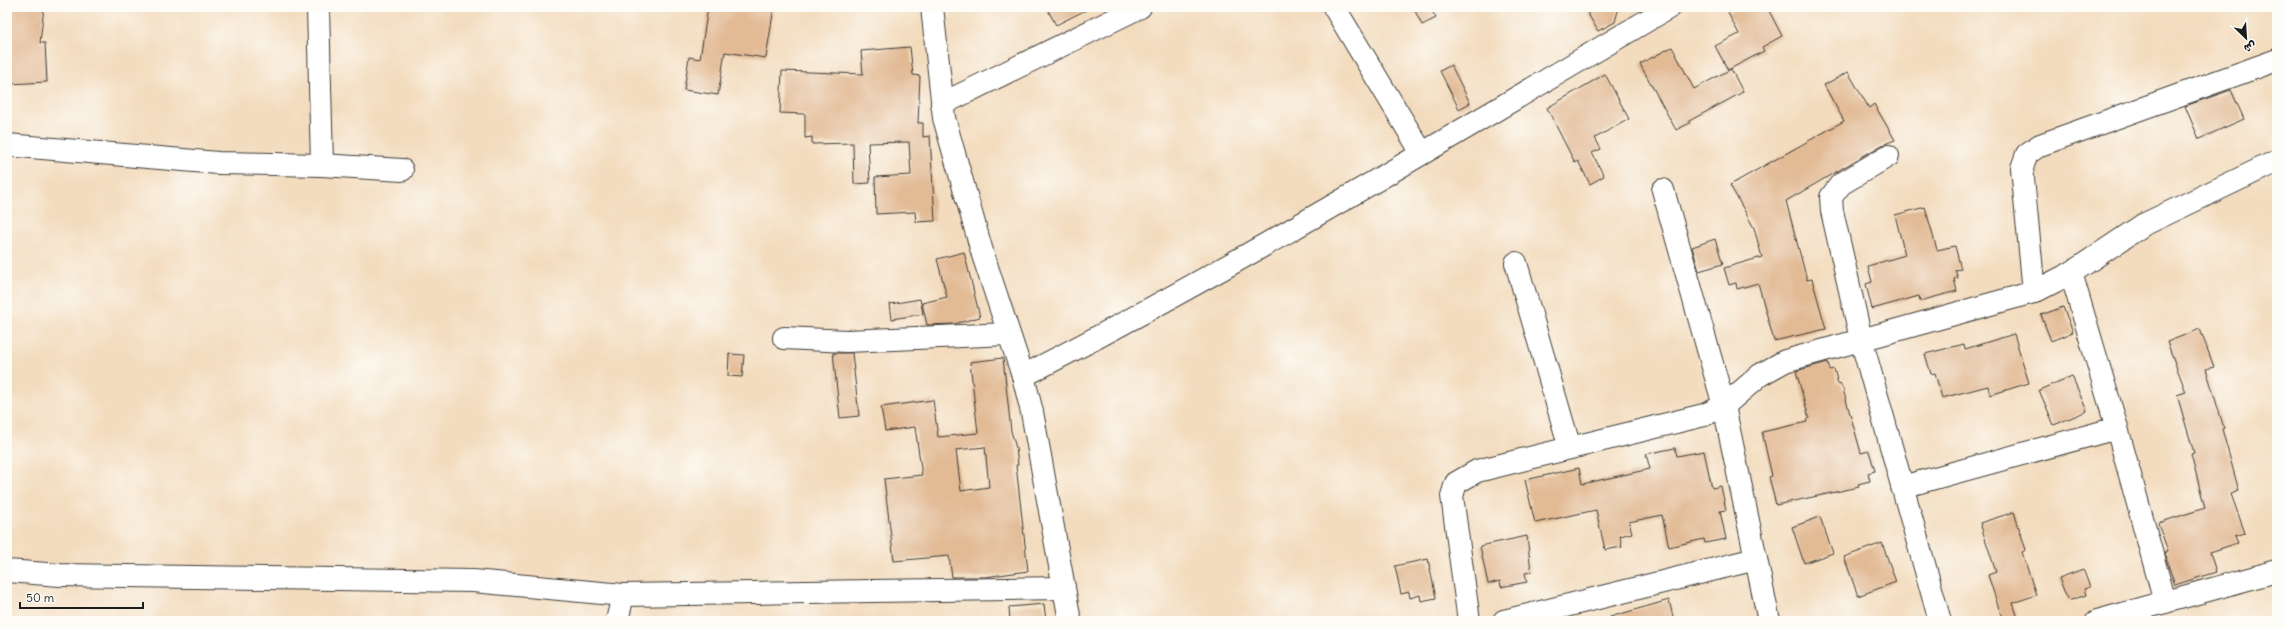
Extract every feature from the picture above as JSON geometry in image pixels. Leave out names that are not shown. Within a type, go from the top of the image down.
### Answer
[{"type":"street","points":[[318,7],[322,165]]},
{"type":"street","points":[[932,7],[942,104],[947,133],[980,248],[1023,376],[1032,412],[1070,621]]},
{"type":"street","points":[[942,104],[1140,7]]},
{"type":"street","points":[[1334,7],[1422,153]]},
{"type":"street","points":[[1023,376],[1088,343],[1266,244],[1670,7]]},
{"type":"street","points":[[2034,292],[2022,168],[2027,154],[2040,145],[2277,60]]},
{"type":"street","points":[[7,145],[218,163],[322,165],[402,170]]},
{"type":"street","points":[[1888,156],[1841,184],[1831,197],[1832,211],[1861,339],[1940,621]]},
{"type":"street","points":[[1468,621],[1452,496],[1456,483],[1476,471],[1704,415],[1724,406],[1760,376],[1785,361],[2034,292],[2071,273],[2143,225],[2277,160]]},
{"type":"street","points":[[1662,190],[1724,406],[1769,621]]},
{"type":"street","points":[[1516,263],[1570,448]]},
{"type":"street","points":[[2071,273],[2117,428],[2165,602]]},
{"type":"street","points":[[784,338],[847,341],[1008,334]]},
{"type":"street","points":[[1902,487],[2117,428]]},
{"type":"street","points":[[1504,621],[1756,559]]},
{"type":"street","points":[[7,571],[60,575],[473,581],[623,595],[1064,588]]},
{"type":"street","points":[[2097,621],[2277,571]]},
{"type":"street","points":[[617,621],[623,595]]},
{"type":"building","points":[[7,7],[44,7],[40,43],[45,43],[47,82],[9,84]]},
{"type":"building","points":[[708,7],[774,7],[766,58],[725,52],[718,95],[684,90],[689,57],[700,59]]},
{"type":"building","points":[[1046,7],[1092,7],[1056,25]]},
{"type":"building","points":[[1413,7],[1430,7],[1436,18],[1422,25]]},
{"type":"building","points":[[1584,7],[1619,7],[1615,22],[1598,31]]},
{"type":"building","points":[[1738,7],[1767,7],[1782,36],[1762,47],[1764,51],[1728,70],[1715,46],[1739,34],[1728,13]]},
{"type":"building","points":[[910,47],[913,75],[920,76],[918,123],[923,123],[923,137],[930,136],[935,221],[916,222],[915,212],[876,214],[875,177],[911,175],[909,142],[868,143],[870,183],[854,184],[853,143],[812,144],[812,137],[805,138],[805,114],[780,113],[782,71],[863,74],[861,51]]},
{"type":"building","points":[[1672,47],[1694,89],[1731,69],[1743,92],[1689,121],[1690,123],[1676,130],[1640,64]]},
{"type":"building","points":[[1451,65],[1470,103],[1459,109],[1440,71]]},
{"type":"building","points":[[1848,72],[1869,108],[1874,104],[1895,140],[1882,145],[1786,201],[1807,280],[1812,279],[1826,329],[1774,341],[1758,283],[1737,289],[1736,283],[1729,285],[1724,268],[1762,257],[1754,228],[1730,185],[1844,121],[1824,85]]},
{"type":"building","points":[[1605,74],[1629,119],[1595,138],[1601,149],[1592,153],[1604,176],[1590,184],[1578,161],[1575,163],[1547,108]]},
{"type":"building","points":[[2231,90],[2244,119],[2199,139],[2185,106]]},
{"type":"building","points":[[1925,207],[1937,250],[1955,246],[1961,269],[1955,270],[1958,278],[1954,279],[1957,291],[1920,301],[1919,296],[1872,309],[1866,284],[1872,282],[1868,266],[1905,255],[1895,215]]},
{"type":"building","points":[[1715,239],[1723,264],[1699,271],[1692,247]]},
{"type":"building","points":[[964,252],[980,317],[954,324],[927,325],[922,303],[947,297],[937,259]]},
{"type":"building","points":[[920,299],[923,314],[892,319],[890,304]]},
{"type":"building","points":[[2063,307],[2073,332],[2051,341],[2041,315]]},
{"type":"building","points":[[2200,329],[2214,367],[2206,369],[2224,428],[2222,429],[2239,491],[2231,494],[2245,533],[2235,536],[2238,543],[2210,552],[2216,572],[2175,585],[2164,553],[2168,551],[2158,523],[2205,508],[2191,454],[2194,453],[2177,395],[2186,392],[2167,342]]},
{"type":"building","points":[[2014,334],[2029,383],[1990,395],[1988,386],[1942,398],[1935,373],[1931,374],[1925,354],[1964,344],[1965,349]]},
{"type":"building","points":[[833,353],[852,353],[859,416],[840,418]]},
{"type":"building","points":[[729,354],[744,355],[742,377],[728,376]]},
{"type":"building","points":[[1003,358],[1011,431],[1016,448],[1018,465],[1016,465],[1028,571],[985,577],[952,577],[949,556],[894,561],[884,479],[922,475],[915,427],[885,431],[881,407],[933,400],[938,437],[978,433],[970,362]],"holes":[[[985,447],[989,487],[961,491],[956,450]]]},
{"type":"building","points":[[1828,362],[1830,370],[1834,369],[1838,384],[1840,383],[1843,389],[1861,453],[1869,451],[1875,471],[1868,473],[1870,481],[1858,484],[1859,487],[1776,505],[1769,477],[1772,476],[1762,432],[1807,422],[1806,419],[1809,418],[1796,371]]},
{"type":"building","points":[[2072,376],[2087,411],[2054,425],[2039,390]]},
{"type":"building","points":[[1675,448],[1677,456],[1704,451],[1712,488],[1721,486],[1726,510],[1720,511],[1726,539],[1705,543],[1704,539],[1669,547],[1662,515],[1629,522],[1632,533],[1620,536],[1622,547],[1605,550],[1596,510],[1535,523],[1525,480],[1579,468],[1582,484],[1650,469],[1646,454]]},
{"type":"building","points":[[2014,512],[2026,550],[2022,552],[2036,595],[2013,603],[2019,621],[2003,621],[1988,575],[1996,572],[1980,523]]},
{"type":"building","points":[[1820,517],[1833,553],[1804,563],[1792,527]]},
{"type":"building","points":[[1527,536],[1531,572],[1525,573],[1527,582],[1501,587],[1500,581],[1488,584],[1480,546]]},
{"type":"building","points":[[1882,543],[1896,582],[1858,596],[1844,557]]},
{"type":"building","points":[[1428,559],[1436,598],[1421,601],[1420,595],[1410,598],[1409,592],[1401,594],[1395,566]]},
{"type":"building","points":[[2083,569],[2090,587],[2084,589],[2086,595],[2068,601],[2059,578]]},
{"type":"building","points":[[1669,600],[1674,621],[1611,621],[1610,617]]},
{"type":"building","points":[[1044,604],[1046,621],[1010,621],[1009,607]]}]
